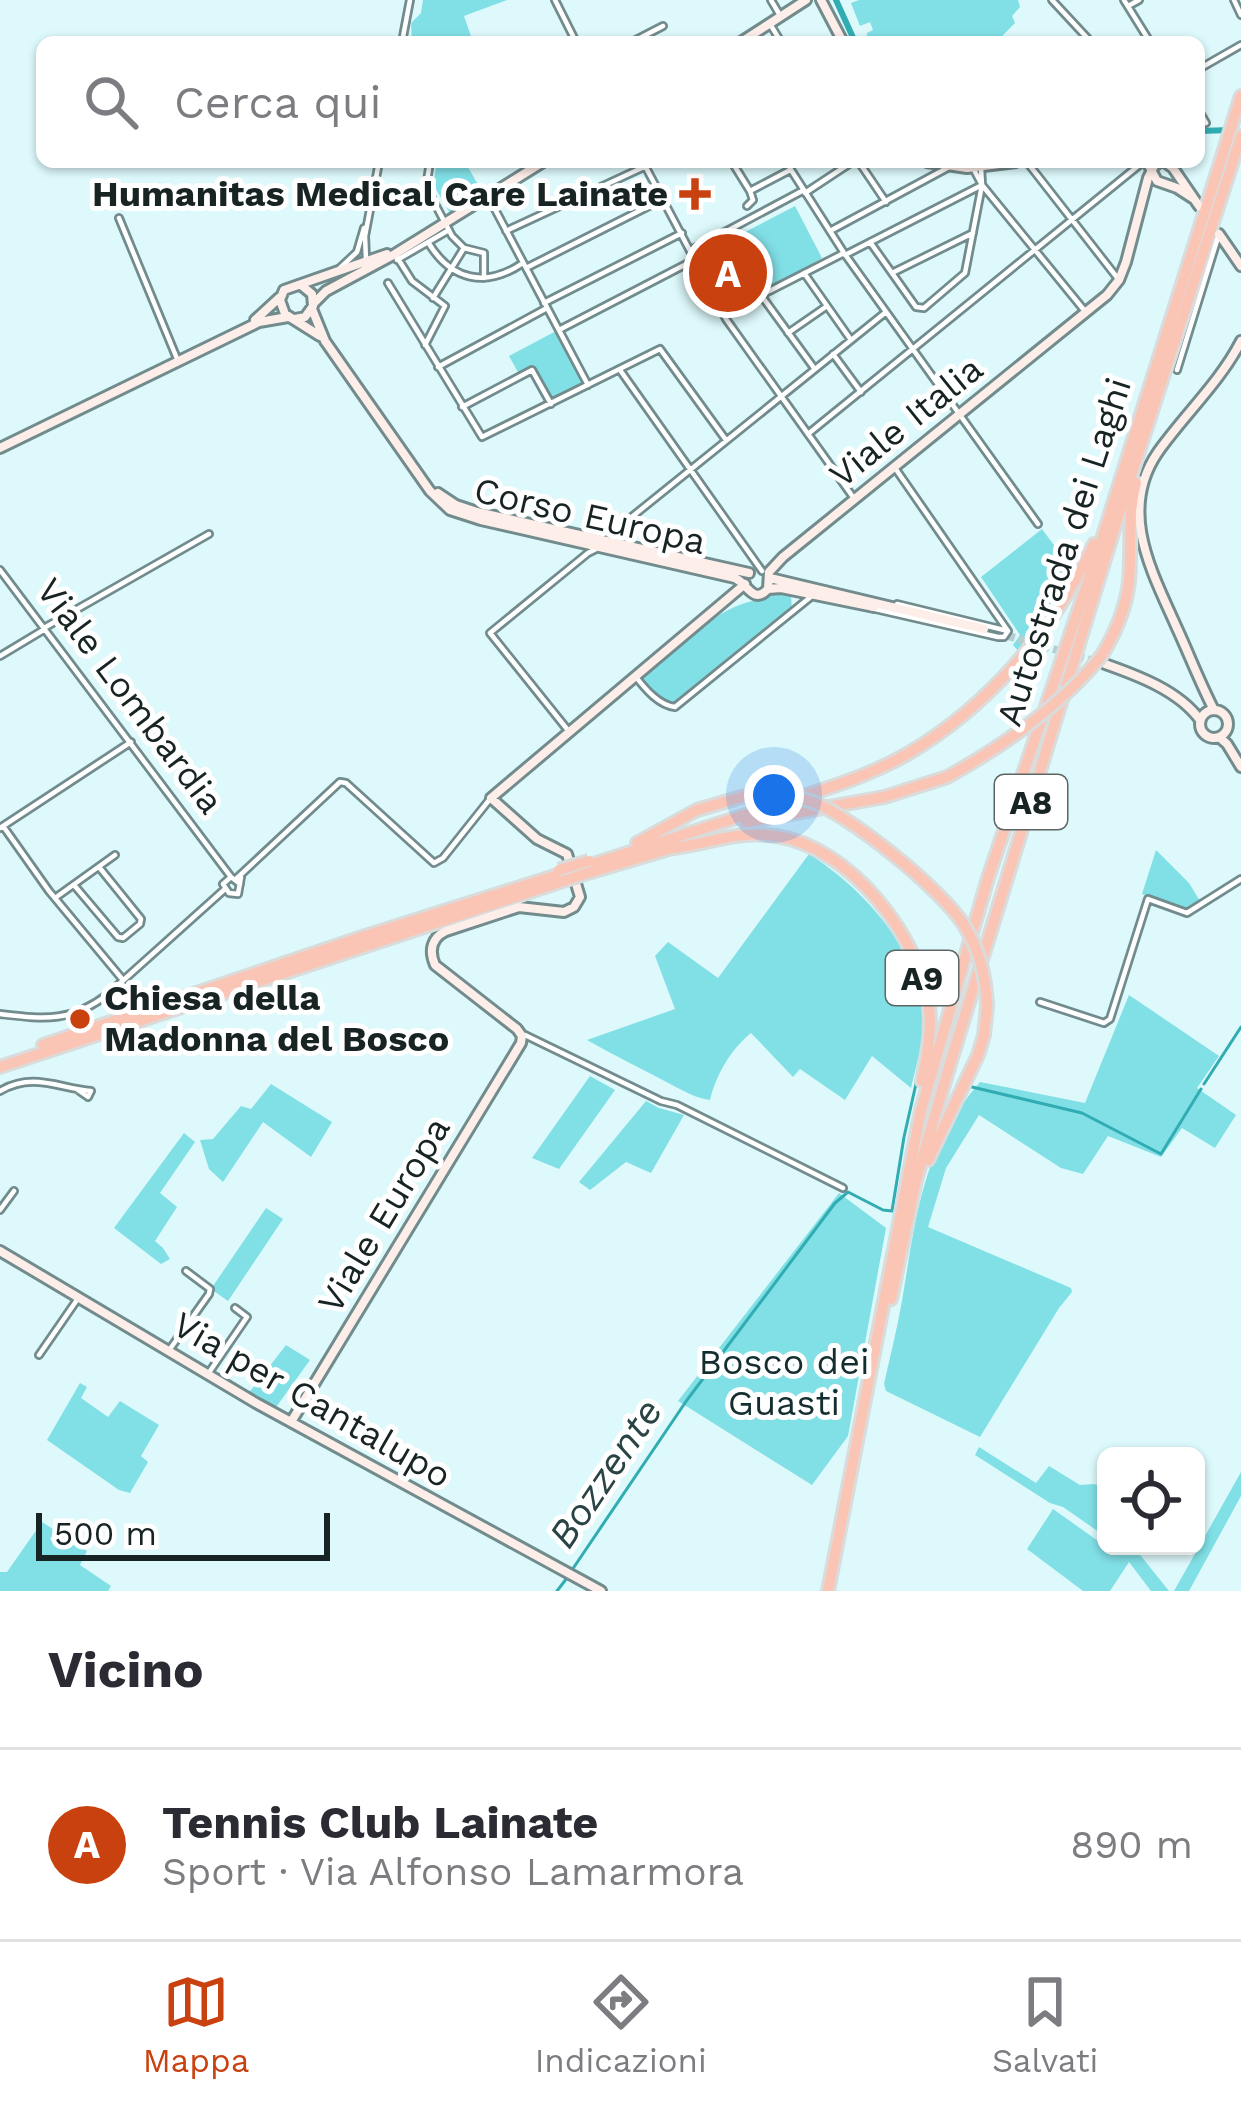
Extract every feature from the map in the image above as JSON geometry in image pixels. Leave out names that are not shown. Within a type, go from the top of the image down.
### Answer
[{"type":"highway","name":"Autostrada dei Laghi","points":[[831,1591],[916,1180],[1120,507],[1161,387],[1228,157],[1240,98]]},
{"type":"highway","name":"Autostrada dei Laghi","points":[[831,1591],[921,1110],[947,1017],[988,878],[1228,157],[1241,136]]},
{"type":"highway","name":"A9","points":[[666,849],[758,819],[884,797],[947,777],[988,754],[1104,659],[1126,596],[1133,491],[1161,387]]},
{"type":"highway","name":"A9","points":[[0,1063],[848,782],[908,754],[956,722],[1008,673],[1081,573],[1113,502]]},
{"type":"highway","name":"A9","points":[[590,866],[697,810],[745,796],[782,795],[829,809],[859,829],[933,889],[958,916],[985,979],[984,1035],[979,1055],[934,1144],[908,1220]]},
{"type":"highway","name":"A9","points":[[590,866],[740,834],[808,845],[838,861],[864,886],[912,955],[927,994],[930,1036],[884,1297]]},
{"type":"highway","name":"A9","points":[[0,1063],[561,875]]},
{"type":"street","points":[[403,36],[410,0]]},
{"type":"street","points":[[555,0],[573,36]]},
{"type":"street","points":[[771,0],[781,17]]},
{"type":"street","points":[[1052,0],[1085,36]]},
{"type":"street","points":[[1139,0],[1126,3],[1146,36]]},
{"type":"street","points":[[1234,0],[1241,15]]},
{"type":"street","points":[[751,36],[814,2],[838,36]]},
{"type":"street","points":[[770,24],[777,36]]},
{"type":"street","points":[[644,36],[663,26]]},
{"type":"street","points":[[1205,66],[1241,45]]},
{"type":"street","points":[[366,266],[365,236],[378,168]]},
{"type":"street","points":[[429,168],[426,187],[464,248],[484,254],[484,278]]},
{"type":"street","points":[[0,448],[267,319],[305,317],[326,291],[366,266],[428,242],[534,168]]},
{"type":"street","points":[[506,231],[637,168]]},
{"type":"street","points":[[647,168],[724,314],[854,499]]},
{"type":"street","points":[[736,168],[753,200],[747,206]]},
{"type":"street","points":[[749,191],[785,168]]},
{"type":"street","points":[[789,168],[1038,524]]},
{"type":"street","points":[[691,250],[845,168]]},
{"type":"street","points":[[860,168],[886,203]]},
{"type":"street","points":[[830,232],[947,168]]},
{"type":"street","points":[[977,168],[982,185],[1083,313]]},
{"type":"street","points":[[1032,168],[1118,280]]},
{"type":"street","points":[[808,434],[1139,168]]},
{"type":"street","points":[[1118,280],[1143,200],[1147,168]]},
{"type":"street","points":[[1149,168],[1155,179],[1197,203],[1171,168]]},
{"type":"street","points":[[1143,200],[1152,190],[1176,180],[1170,168]]},
{"type":"street","points":[[870,242],[916,307],[924,308],[962,278],[967,268],[982,185]]},
{"type":"street","points":[[724,314],[982,185]]},
{"type":"street","points":[[488,196],[588,386]]},
{"type":"street","points":[[352,278],[372,199]]},
{"type":"street","points":[[428,242],[452,269],[484,278],[524,266],[663,199]]},
{"type":"street","points":[[119,218],[178,361]]},
{"type":"street","points":[[392,256],[447,226]]},
{"type":"street","points":[[438,367],[682,233]]},
{"type":"street","points":[[892,274],[973,233]]},
{"type":"street","points":[[1219,234],[1241,266]]},
{"type":"street","points":[[1177,370],[1219,234]]},
{"type":"street","points":[[365,236],[373,251],[392,256],[412,281],[445,305],[425,345]]},
{"type":"street","points":[[835,257],[836,240]]},
{"type":"street","points":[[433,298],[464,248]]},
{"type":"street","points":[[335,272],[357,252]]},
{"type":"street","points":[[559,330],[696,259]]},
{"type":"street","points":[[244,329],[289,286],[366,266]]},
{"type":"street","points":[[804,273],[851,340]]},
{"type":"street","name":"Viale Italia","points":[[760,573],[1096,304],[1118,280]]},
{"type":"street","points":[[388,283],[482,437],[660,349],[726,440]]},
{"type":"street","points":[[300,285],[312,294],[313,306]]},
{"type":"street","points":[[281,295],[282,310],[291,318]]},
{"type":"street","points":[[761,295],[814,369]]},
{"type":"street","name":"Corso Europa","points":[[313,306],[325,341]]},
{"type":"street","points":[[788,333],[827,306]]},
{"type":"street","points":[[568,731],[490,633],[886,312]]},
{"type":"street","name":"Corso Europa","points":[[291,318],[325,341],[432,488],[456,505],[735,578],[760,596],[768,589],[796,592],[1008,631],[894,466]]},
{"type":"street","points":[[1241,341],[1156,456],[1138,510],[1152,573],[1241,767]]},
{"type":"street","points":[[833,354],[861,392]]},
{"type":"street","points":[[462,407],[532,370],[551,404]]},
{"type":"street","points":[[620,370],[754,560],[768,589]]},
{"type":"street","points":[[0,656],[209,534]]},
{"type":"street","name":"Corso Europa","points":[[605,544],[760,573],[868,604]]},
{"type":"street","name":"Viale Lombardia","points":[[0,570],[237,879]]},
{"type":"street","points":[[0,1014],[49,1018],[94,1004],[343,782],[434,863],[443,858],[490,797],[760,573]]},
{"type":"street","points":[[796,592],[797,608]]},
{"type":"street","points":[[635,676],[646,691],[675,706],[813,596]]},
{"type":"street","points":[[868,604],[986,629]]},
{"type":"street","points":[[1104,659],[1217,723]]},
{"type":"street","points":[[123,980],[2,827],[131,742]]},
{"type":"street","points":[[490,797],[536,839],[567,854],[579,887],[578,903],[564,912],[513,909],[446,931],[436,938],[431,955],[438,969],[522,1036],[843,1188]]},
{"type":"street","points":[[55,898],[115,855]]},
{"type":"street","points":[[217,855],[224,885],[232,895],[238,894],[237,879]]},
{"type":"street","points":[[74,885],[118,938],[124,938],[141,919],[99,867]]},
{"type":"street","points":[[1040,1002],[1104,1023],[1118,998],[1148,899],[1186,913],[1241,879]]},
{"type":"street","name":"Viale Europa","points":[[291,1422],[522,1036]]},
{"type":"street","points":[[0,1091],[34,1080],[78,1090]]},
{"type":"street","points":[[0,1210],[14,1191]]},
{"type":"street","name":"Via per Cantalupo","points":[[0,1251],[291,1422],[601,1591]]},
{"type":"street","points":[[169,1351],[209,1294],[210,1289],[186,1271]]},
{"type":"street","points":[[39,1355],[79,1297]]},
{"type":"street","points":[[208,1374],[247,1317],[236,1308]]},
{"type":"green space","points":[[423,0],[507,0],[464,16],[471,36],[412,36],[411,23],[421,13]]},
{"type":"green space","points":[[1018,0],[1020,7],[1012,16],[1015,23],[1003,36],[867,36],[873,30],[870,22],[860,26],[851,3]]},
{"type":"green space","points":[[436,168],[468,168],[484,195],[451,215],[433,184]]},
{"type":"green space","points":[[795,206],[822,258],[729,315],[699,256]]},
{"type":"green space","points":[[556,331],[583,385],[555,400],[533,367],[519,374],[509,356]]},
{"type":"green space","points":[[1042,529],[1073,571],[1019,652],[1013,645],[1020,635],[981,577]]},
{"type":"green space","points":[[773,592],[791,596],[792,609],[678,701],[661,699],[644,681],[641,676],[700,628],[732,608],[764,600]]},
{"type":"green space","points":[[1156,850],[1200,901],[1188,909],[1142,894]]},
{"type":"green space","points":[[809,854],[869,904],[887,925],[913,972],[923,1022],[911,1088],[872,1056],[845,1100],[800,1069],[793,1077],[751,1033],[725,1063],[710,1100],[687,1093],[587,1040],[675,1009],[655,956],[668,942],[718,978]]},
{"type":"green space","points":[[1129,995],[1219,1056],[1197,1088],[1236,1115],[1215,1148],[1182,1128],[1161,1157],[1108,1136],[1083,1174],[1061,1168],[979,1115],[946,1168],[928,1227],[1072,1292],[980,1437],[886,1391],[884,1384],[924,1185],[945,1132],[980,1082],[1085,1103]]},
{"type":"green space","points":[[590,1076],[615,1090],[559,1169],[532,1158]]},
{"type":"green space","points":[[271,1084],[332,1122],[311,1157],[263,1122],[223,1182],[209,1169],[200,1140],[213,1139],[241,1106],[251,1109]]},
{"type":"green space","points":[[646,1101],[684,1115],[651,1173],[626,1162],[590,1190],[579,1182]]},
{"type":"green space","points":[[184,1133],[195,1142],[160,1193],[177,1207],[155,1241],[170,1259],[161,1264],[114,1228]]},
{"type":"green space","name":"Bosco dei Guasti","points":[[839,1193],[886,1228],[848,1436],[812,1485],[678,1401]]},
{"type":"green space","points":[[266,1208],[283,1219],[228,1301],[211,1289]]},
{"type":"green space","points":[[286,1345],[310,1360],[274,1410],[248,1394]]},
{"type":"green space","points":[[80,1383],[87,1387],[81,1398],[108,1417],[120,1401],[159,1425],[141,1456],[148,1462],[130,1493],[47,1440]]},
{"type":"green space","points":[[979,1447],[1036,1483],[1049,1466],[1080,1485],[1097,1485],[1097,1531],[1063,1507],[975,1455]]},
{"type":"green space","points":[[1241,1472],[1241,1496],[1189,1591],[1174,1591],[1194,1555],[1205,1555],[1205,1536]]},
{"type":"green space","points":[[1053,1509],[1097,1540],[1097,1555],[1140,1555],[1169,1591],[1151,1591],[1129,1562],[1110,1591],[1083,1591],[1027,1549]]},
{"type":"green space","points":[[42,1522],[87,1551],[80,1565],[111,1586],[108,1591],[0,1591],[0,1572],[7,1572]]},
{"type":"waterway","points":[[836,0],[852,36]]},
{"type":"waterway","points":[[1205,131],[1231,130]]},
{"type":"waterway","name":"Bozzente","points":[[1204,1084],[1241,1027]]},
{"type":"waterway","name":"Bozzente","points":[[572,1570],[687,1400],[835,1203],[848,1192],[892,1211],[918,1075]]},
{"type":"waterway","name":"Bozzente","points":[[972,1087],[1082,1113],[1161,1154],[1201,1089]]},
{"type":"waterway","name":"Bozzente","points":[[557,1591],[567,1578]]},
{"type":"tunnel","points":[[984,629],[1098,662]]},
{"type":"place","name":"Humanitas Medical Care Lainate","points":[[695,194]]},
{"type":"place","name":"Tennis Club Lainate","points":[[728,273]]},
{"type":"place","name":"Chiesa della Madonna del Bosco","points":[[80,1019]]}]
